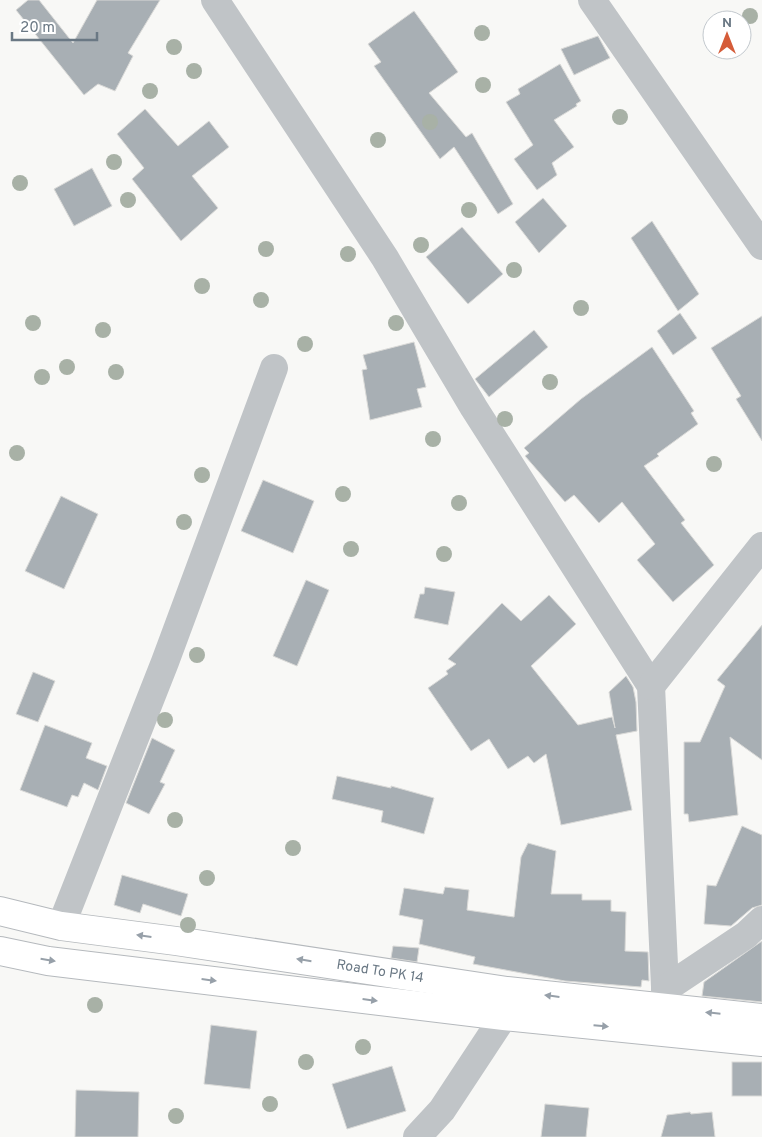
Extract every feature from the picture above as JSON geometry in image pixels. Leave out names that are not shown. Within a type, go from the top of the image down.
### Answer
[{"type":"main road","name":"Road To PK 14","points":[[0,911],[61,926],[186,942],[507,991],[665,998],[762,1018]]},
{"type":"main road","name":"Road To PK 14","points":[[0,951],[48,960],[504,1016],[762,1042]]},
{"type":"street","points":[[215,0],[385,258],[474,408],[651,686],[665,998]]},
{"type":"street","points":[[592,0],[762,246]]},
{"type":"street","points":[[61,926],[164,662],[274,368]]},
{"type":"street","points":[[651,686],[762,546]]},
{"type":"street","points":[[665,998],[746,935],[762,920]]},
{"type":"street","points":[[417,1137],[442,1110],[504,1016]]},
{"type":"building","points":[[28,0],[39,0],[73,43],[97,0],[160,0],[128,53],[133,56],[115,91],[98,84],[84,95],[16,10]]},
{"type":"building","points":[[414,11],[458,72],[429,93],[466,137],[472,133],[513,204],[498,214],[454,147],[440,159],[374,66],[381,62],[368,44]]},
{"type":"building","points":[[598,36],[610,58],[574,75],[561,49]]},
{"type":"building","points":[[560,64],[581,101],[576,104],[577,106],[554,120],[574,147],[552,163],[557,175],[537,190],[514,159],[533,145],[506,102],[520,94],[518,89]]},
{"type":"building","points":[[145,109],[178,146],[209,121],[229,147],[192,176],[218,208],[181,241],[132,179],[144,168],[117,134]]},
{"type":"building","points":[[92,168],[112,206],[74,226],[54,189]]},
{"type":"building","points":[[543,198],[567,226],[539,253],[515,222]]},
{"type":"building","points":[[652,221],[699,294],[678,311],[631,238]]},
{"type":"building","points":[[462,227],[503,274],[468,304],[426,257]]},
{"type":"building","points":[[680,313],[697,338],[673,355],[657,331]]},
{"type":"building","points":[[762,316],[762,441],[736,399],[741,396],[711,348]]},
{"type":"building","points":[[534,330],[548,347],[489,397],[475,379]]},
{"type":"building","points":[[414,342],[426,387],[417,389],[422,407],[370,420],[362,370],[367,369],[363,355]]},
{"type":"building","points":[[652,347],[694,411],[691,413],[698,424],[644,466],[685,520],[681,523],[714,565],[673,602],[637,560],[655,544],[622,502],[599,523],[574,495],[565,502],[525,456],[529,453],[524,448],[581,399]]},
{"type":"building","points":[[263,480],[314,501],[293,553],[241,531]]},
{"type":"building","points":[[61,496],[98,514],[64,589],[25,571]]},
{"type":"building","points":[[306,580],[329,590],[297,666],[273,656]]},
{"type":"building","points":[[425,587],[455,592],[448,625],[414,618],[420,594],[424,594]]},
{"type":"building","points":[[549,595],[576,624],[531,666],[578,725],[612,717],[615,728],[609,692],[626,676],[633,687],[636,702],[637,731],[616,735],[632,810],[561,825],[546,754],[534,763],[528,756],[508,769],[489,739],[471,751],[428,688],[448,674],[446,671],[456,664],[448,659],[502,603],[521,621]]},
{"type":"building","points":[[762,625],[762,760],[730,737],[738,815],[689,822],[688,814],[684,814],[684,742],[700,742],[725,686],[717,680]]},
{"type":"building","points":[[33,672],[55,681],[38,722],[16,714]]},
{"type":"building","points":[[45,725],[92,743],[86,758],[107,766],[98,790],[84,783],[78,797],[72,795],[67,807],[20,790]]},
{"type":"building","points":[[152,738],[175,750],[160,782],[165,784],[149,814],[126,803]]},
{"type":"building","points":[[337,776],[391,788],[391,786],[434,798],[424,834],[381,822],[383,811],[332,799]]},
{"type":"building","points":[[742,826],[762,835],[762,905],[752,908],[731,926],[704,924],[707,885],[716,886]]},
{"type":"building","points":[[528,843],[556,851],[551,894],[582,894],[582,900],[611,900],[611,911],[626,912],[625,951],[648,952],[649,981],[642,980],[641,987],[565,981],[473,964],[475,957],[419,944],[423,920],[399,915],[404,888],[443,894],[445,887],[469,890],[467,910],[514,917],[521,857]]},
{"type":"building","points":[[122,875],[188,894],[181,916],[143,904],[140,913],[114,905]]},
{"type":"building","points":[[762,941],[762,1002],[702,996],[704,982]]},
{"type":"building","points":[[393,946],[419,948],[417,962],[391,958]]},
{"type":"building","points":[[211,1025],[257,1031],[250,1089],[204,1084]]},
{"type":"building","points":[[732,1062],[762,1062],[762,1096],[732,1096]]},
{"type":"building","points":[[392,1066],[406,1111],[347,1129],[332,1084]]},
{"type":"building","points":[[76,1090],[139,1092],[138,1137],[75,1137]]},
{"type":"building","points":[[545,1104],[589,1108],[586,1137],[541,1137]]},
{"type":"building","points":[[690,1112],[691,1114],[712,1112],[715,1137],[661,1137],[667,1115]]}]
